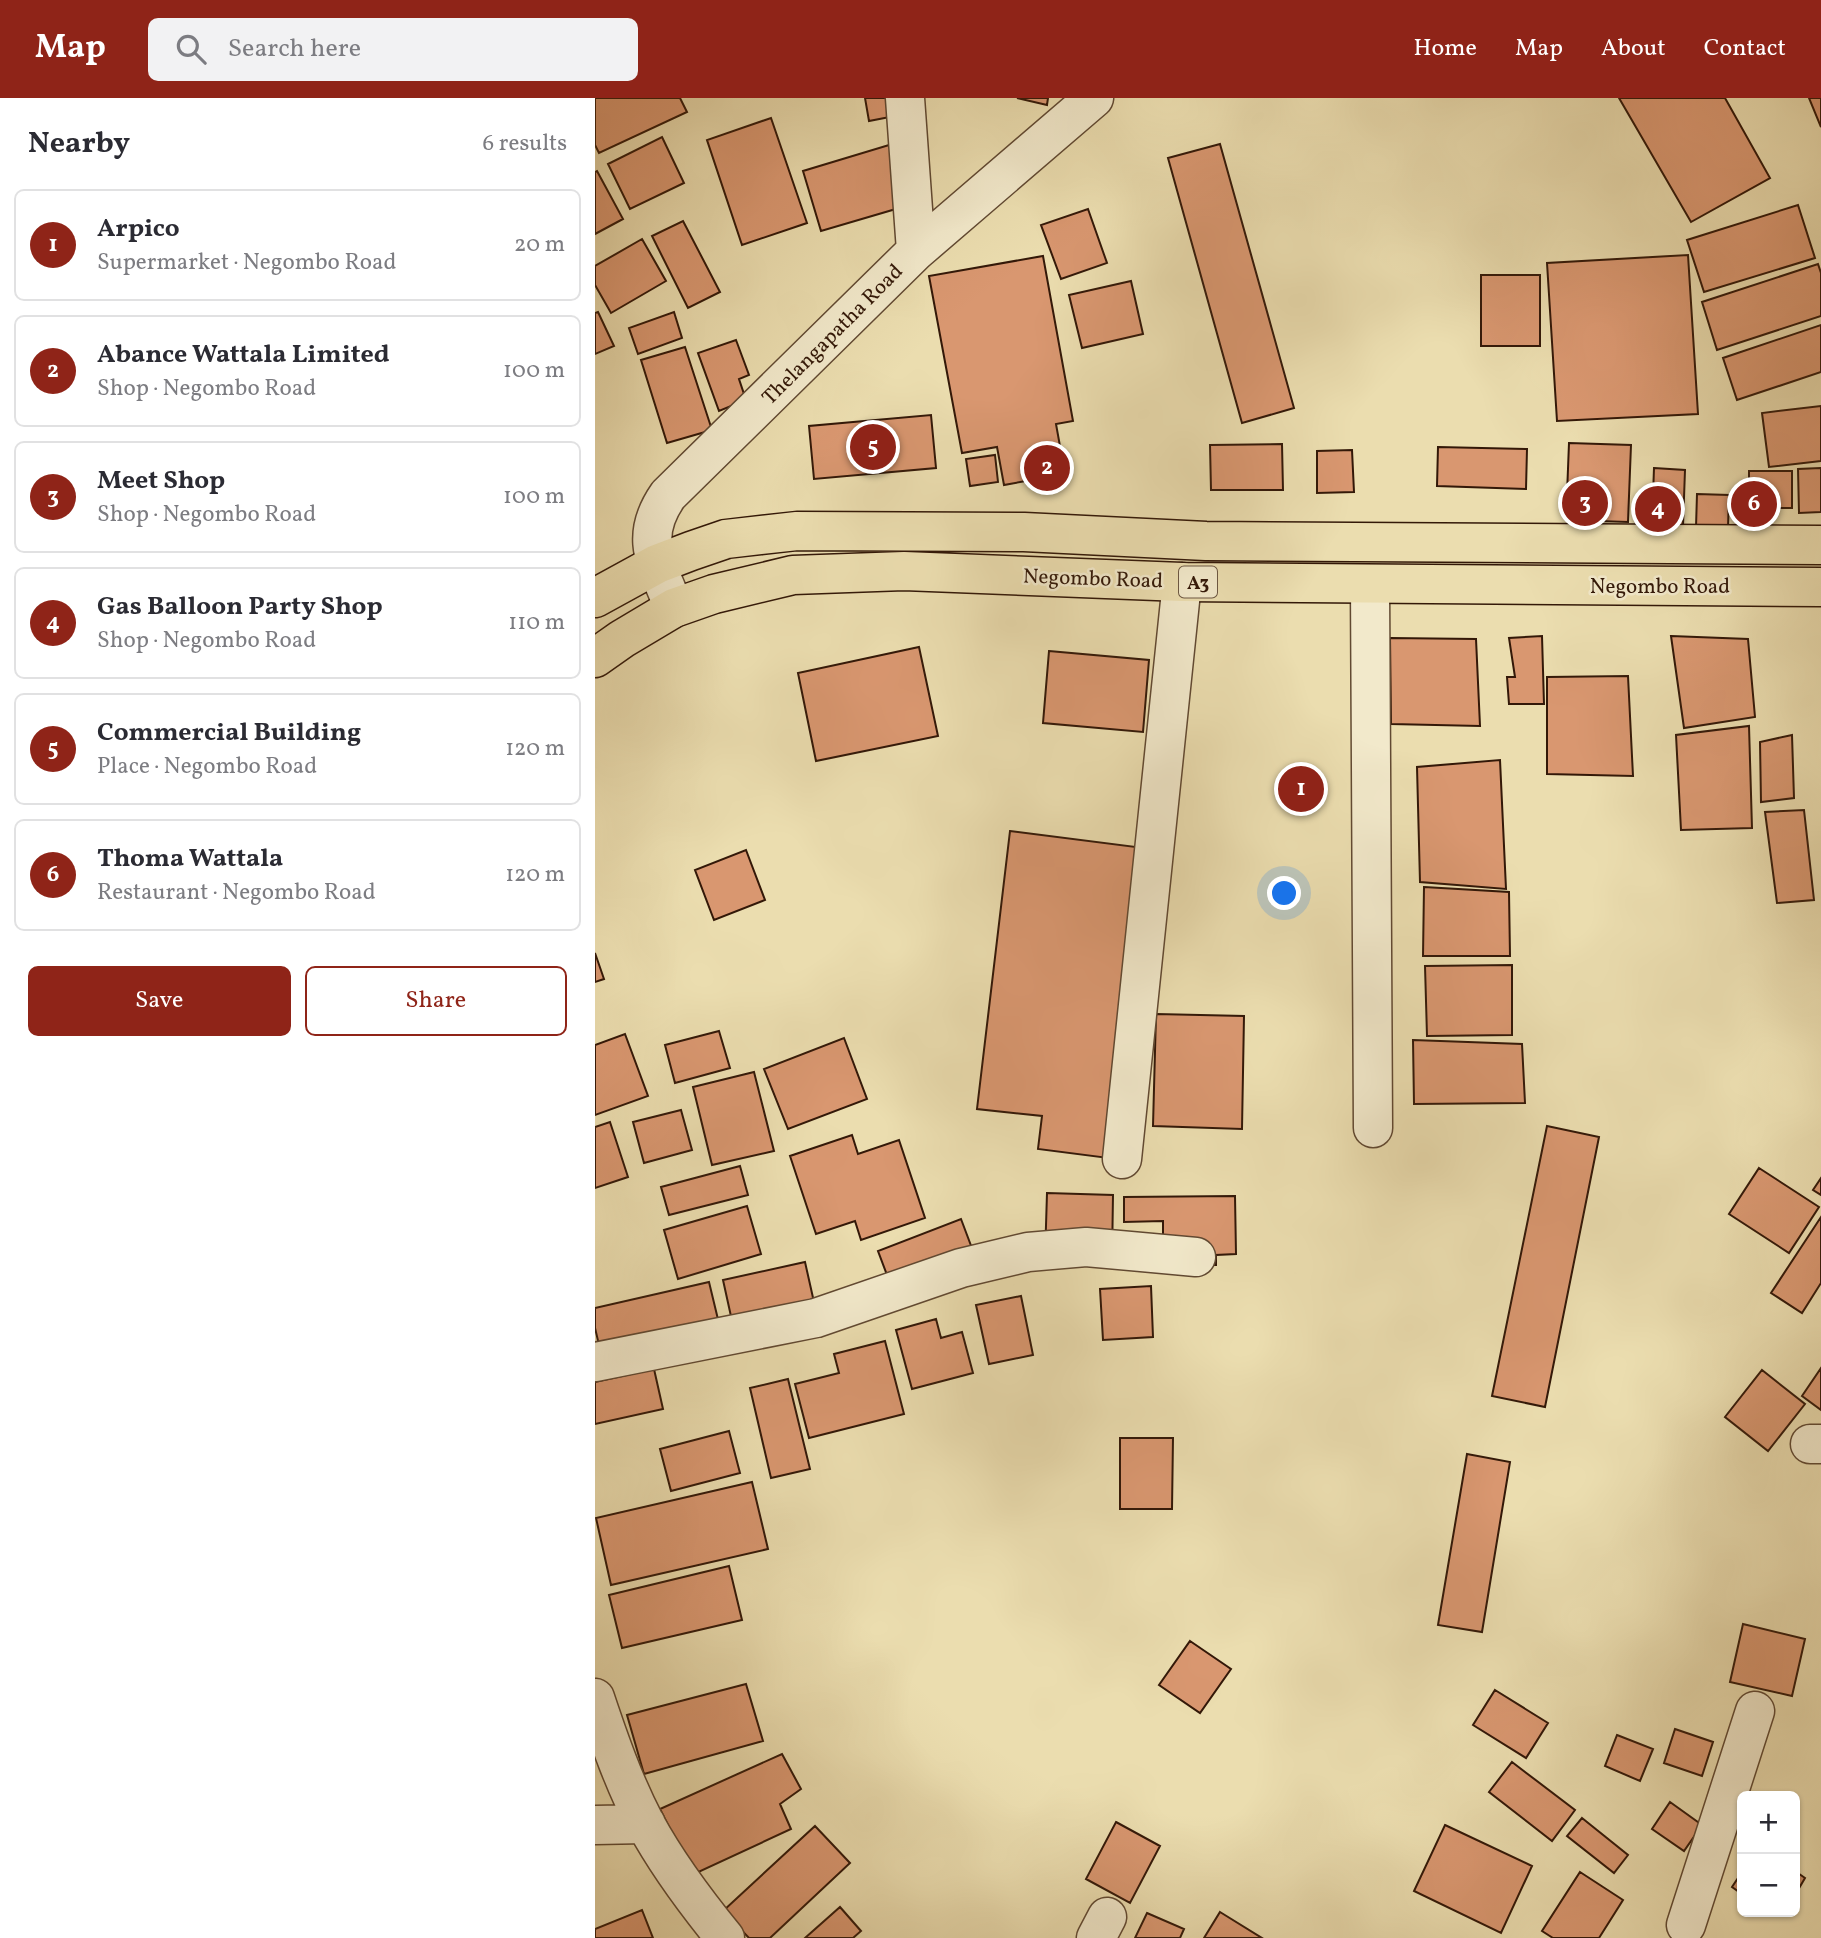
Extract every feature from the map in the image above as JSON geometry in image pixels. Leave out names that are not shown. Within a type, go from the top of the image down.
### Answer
[{"type":"highway","name":"Negombo Road","points":[[595,598],[657,564],[726,539],[797,531],[1024,532],[1206,541],[1821,545]]},
{"type":"highway","name":"Negombo Road","points":[[595,658],[674,608],[714,594],[793,575],[904,571],[1182,582],[1821,587]]},
{"type":"street","points":[[905,98],[916,251]]},
{"type":"street","name":"Thelangapatha Road","points":[[674,608],[650,542],[656,511],[668,495],[916,251],[1094,98]]},
{"type":"street","points":[[1122,1159],[1182,582]]},
{"type":"street","points":[[1370,585],[1373,1128]]},
{"type":"street","points":[[595,1362],[817,1318],[961,1268],[1028,1252],[1086,1247],[1196,1256]]},
{"type":"street","points":[[595,1698],[613,1753],[646,1824],[704,1913],[725,1938]]},
{"type":"street","points":[[1684,1934],[1755,1711]]},
{"type":"street","points":[[595,1825],[646,1824]]},
{"type":"building","points":[[595,98],[680,98],[687,112],[599,153],[595,145]]},
{"type":"building","points":[[865,98],[892,98],[895,116],[869,121]]},
{"type":"building","points":[[1017,98],[1048,98],[1047,105]]},
{"type":"building","points":[[1619,98],[1725,98],[1770,178],[1691,222]]},
{"type":"building","points":[[1809,98],[1821,98],[1821,127]]},
{"type":"building","points":[[771,118],[807,223],[742,245],[707,140]]},
{"type":"building","points":[[662,137],[684,183],[630,209],[608,164]]},
{"type":"building","points":[[1220,144],[1294,408],[1242,423],[1168,158]]},
{"type":"building","points":[[889,145],[906,206],[821,231],[803,171]]},
{"type":"building","points":[[597,171],[623,219],[595,234],[595,172]]},
{"type":"building","points":[[1798,205],[1815,258],[1704,292],[1687,240]]},
{"type":"building","points":[[1088,209],[1107,263],[1061,279],[1041,225]]},
{"type":"building","points":[[683,221],[720,292],[688,308],[652,236]]},
{"type":"building","points":[[642,239],[666,281],[611,313],[595,285],[595,266]]},
{"type":"building","points":[[1688,255],[1698,414],[1557,421],[1547,263]]},
{"type":"building","points":[[1043,256],[1073,421],[1056,424],[1065,474],[1004,485],[997,447],[962,453],[929,276]]},
{"type":"building","points":[[1818,264],[1821,273],[1821,316],[1717,350],[1702,302]]},
{"type":"building","points":[[1481,275],[1540,275],[1540,346],[1481,346]]},
{"type":"building","points":[[1131,281],[1143,334],[1082,348],[1069,295]]},
{"type":"building","points":[[598,312],[614,346],[595,354],[595,313]]},
{"type":"building","points":[[674,312],[682,338],[638,354],[629,328]]},
{"type":"building","points":[[1821,325],[1821,372],[1737,400],[1723,358]]},
{"type":"building","points":[[736,340],[749,375],[739,379],[746,400],[719,411],[698,353]]},
{"type":"building","points":[[685,347],[712,430],[667,443],[641,360]]},
{"type":"building","points":[[1821,406],[1821,461],[1769,467],[1762,413]]},
{"type":"building","points":[[931,415],[936,468],[814,479],[809,426]]},
{"type":"building","points":[[1569,443],[1631,445],[1628,522],[1566,520]]},
{"type":"building","points":[[1282,444],[1283,490],[1211,490],[1210,445]]},
{"type":"building","points":[[1438,447],[1527,449],[1526,489],[1437,486]]},
{"type":"building","points":[[1352,450],[1354,492],[1317,493],[1317,451]]},
{"type":"building","points":[[995,455],[998,482],[970,486],[966,459]]},
{"type":"building","points":[[1654,468],[1685,470],[1683,526],[1652,524]]},
{"type":"building","points":[[1821,468],[1821,512],[1799,513],[1798,469]]},
{"type":"building","points":[[1749,471],[1792,471],[1792,508],[1749,508]]},
{"type":"building","points":[[1697,494],[1729,495],[1728,528],[1696,527]]},
{"type":"building","points":[[1542,636],[1544,704],[1509,704],[1507,677],[1515,677],[1509,638]]},
{"type":"building","points":[[1671,636],[1748,639],[1755,717],[1684,728]]},
{"type":"building","points":[[1390,638],[1476,639],[1480,726],[1391,724]]},
{"type":"building","points":[[919,647],[938,736],[816,761],[798,673]]},
{"type":"building","points":[[1049,651],[1149,660],[1143,732],[1043,723]]},
{"type":"building","points":[[1628,676],[1633,776],[1547,774],[1547,677]]},
{"type":"building","points":[[1749,726],[1752,828],[1681,830],[1676,735]]},
{"type":"building","points":[[1792,735],[1794,798],[1761,802],[1760,742]]},
{"type":"building","points":[[1500,760],[1506,889],[1420,882],[1417,767]]},
{"type":"building","points":[[1804,810],[1814,900],[1777,903],[1765,812]]},
{"type":"building","points":[[1010,831],[1144,848],[1108,1158],[1038,1149],[1042,1116],[977,1109]]},
{"type":"building","points":[[746,850],[765,900],[714,920],[695,870]]},
{"type":"building","points":[[1424,887],[1509,892],[1510,956],[1423,956]]},
{"type":"building","points":[[595,953],[604,979],[595,982]]},
{"type":"building","points":[[1512,965],[1512,1035],[1427,1036],[1425,966]]},
{"type":"building","points":[[1156,1014],[1244,1016],[1242,1129],[1153,1126]]},
{"type":"building","points":[[719,1031],[730,1068],[675,1083],[665,1045]]},
{"type":"building","points":[[625,1034],[648,1096],[595,1115],[595,1045]]},
{"type":"building","points":[[844,1038],[867,1099],[788,1129],[764,1069]]},
{"type":"building","points":[[1413,1040],[1522,1044],[1525,1103],[1414,1104]]},
{"type":"building","points":[[754,1072],[774,1151],[712,1165],[693,1087]]},
{"type":"building","points":[[681,1110],[692,1150],[644,1163],[633,1122]]},
{"type":"building","points":[[610,1122],[628,1177],[595,1188],[595,1127]]},
{"type":"building","points":[[1547,1126],[1599,1137],[1545,1407],[1492,1396]]},
{"type":"building","points":[[852,1135],[858,1154],[899,1140],[925,1218],[861,1240],[855,1221],[816,1234],[790,1156]]},
{"type":"building","points":[[740,1166],[748,1195],[669,1215],[661,1187]]},
{"type":"building","points":[[1759,1168],[1819,1207],[1789,1253],[1729,1214]]},
{"type":"building","points":[[1821,1178],[1821,1195],[1813,1190]]},
{"type":"building","points":[[1047,1193],[1113,1195],[1112,1259],[1045,1258]]},
{"type":"building","points":[[1235,1196],[1236,1254],[1216,1255],[1216,1265],[1189,1265],[1163,1254],[1163,1221],[1124,1222],[1124,1197]]},
{"type":"building","points":[[747,1206],[761,1254],[678,1279],[664,1230]]},
{"type":"building","points":[[1821,1217],[1821,1283],[1802,1313],[1771,1293]]},
{"type":"building","points":[[961,1219],[979,1267],[896,1299],[878,1251]]},
{"type":"building","points":[[805,1262],[818,1320],[736,1339],[723,1280]]},
{"type":"building","points":[[709,1282],[722,1336],[603,1362],[595,1328],[595,1308]]},
{"type":"building","points":[[1151,1286],[1153,1337],[1103,1340],[1100,1289]]},
{"type":"building","points":[[1021,1296],[1033,1355],[989,1364],[976,1305]]},
{"type":"building","points":[[936,1319],[941,1338],[962,1332],[973,1373],[912,1389],[896,1330]]},
{"type":"building","points":[[885,1341],[904,1414],[809,1438],[795,1384],[839,1373],[834,1354]]},
{"type":"building","points":[[1821,1368],[1821,1410],[1802,1396]]},
{"type":"building","points":[[654,1369],[663,1409],[595,1424],[595,1382]]},
{"type":"building","points":[[1762,1370],[1805,1404],[1768,1451],[1725,1417]]},
{"type":"building","points":[[788,1379],[810,1469],[771,1478],[750,1388]]},
{"type":"building","points":[[729,1431],[740,1473],[671,1491],[660,1449]]},
{"type":"building","points":[[1120,1438],[1173,1438],[1172,1509],[1120,1509]]},
{"type":"building","points":[[1467,1454],[1510,1462],[1482,1632],[1438,1625]]},
{"type":"building","points":[[752,1482],[768,1549],[611,1585],[596,1518]]},
{"type":"building","points":[[729,1566],[742,1620],[622,1648],[609,1595]]},
{"type":"building","points":[[1743,1624],[1805,1639],[1792,1696],[1730,1682]]},
{"type":"building","points":[[1190,1641],[1231,1669],[1200,1713],[1159,1685]]},
{"type":"building","points":[[746,1684],[763,1741],[644,1774],[627,1715]]},
{"type":"building","points":[[1495,1690],[1548,1723],[1526,1758],[1473,1725]]},
{"type":"building","points":[[1675,1729],[1713,1742],[1702,1776],[1664,1763]]},
{"type":"building","points":[[1617,1735],[1653,1749],[1640,1781],[1605,1766]]},
{"type":"building","points":[[782,1754],[801,1789],[780,1804],[791,1829],[692,1875],[660,1809]]},
{"type":"building","points":[[1512,1762],[1575,1810],[1552,1841],[1489,1792]]},
{"type":"building","points":[[1670,1802],[1702,1825],[1684,1851],[1652,1829]]},
{"type":"building","points":[[1582,1818],[1628,1855],[1614,1873],[1567,1836]]},
{"type":"building","points":[[1116,1822],[1160,1846],[1130,1903],[1086,1879]]},
{"type":"building","points":[[1445,1825],[1532,1866],[1501,1933],[1414,1891]]},
{"type":"building","points":[[815,1826],[850,1863],[770,1938],[749,1938],[723,1911]]},
{"type":"building","points":[[1580,1872],[1623,1900],[1599,1938],[1553,1938],[1542,1931]]},
{"type":"building","points":[[840,1907],[861,1931],[853,1938],[805,1938]]},
{"type":"building","points":[[642,1910],[653,1938],[595,1938],[595,1929]]},
{"type":"building","points":[[1220,1912],[1262,1938],[1204,1938]]},
{"type":"building","points":[[1147,1913],[1184,1929],[1180,1938],[1135,1938]]},
{"type":"place","name":"Commercial Building","points":[[873,447]]},
{"type":"place","name":"Abance Wattala Limited","points":[[1047,468]]},
{"type":"place","name":"Meet Shop","points":[[1585,503]]},
{"type":"place","name":"Thoma Wattala","points":[[1754,504]]},
{"type":"place","name":"Gas Balloon Party Shop","points":[[1658,509]]},
{"type":"place","name":"Arpico","points":[[1301,789]]}]
